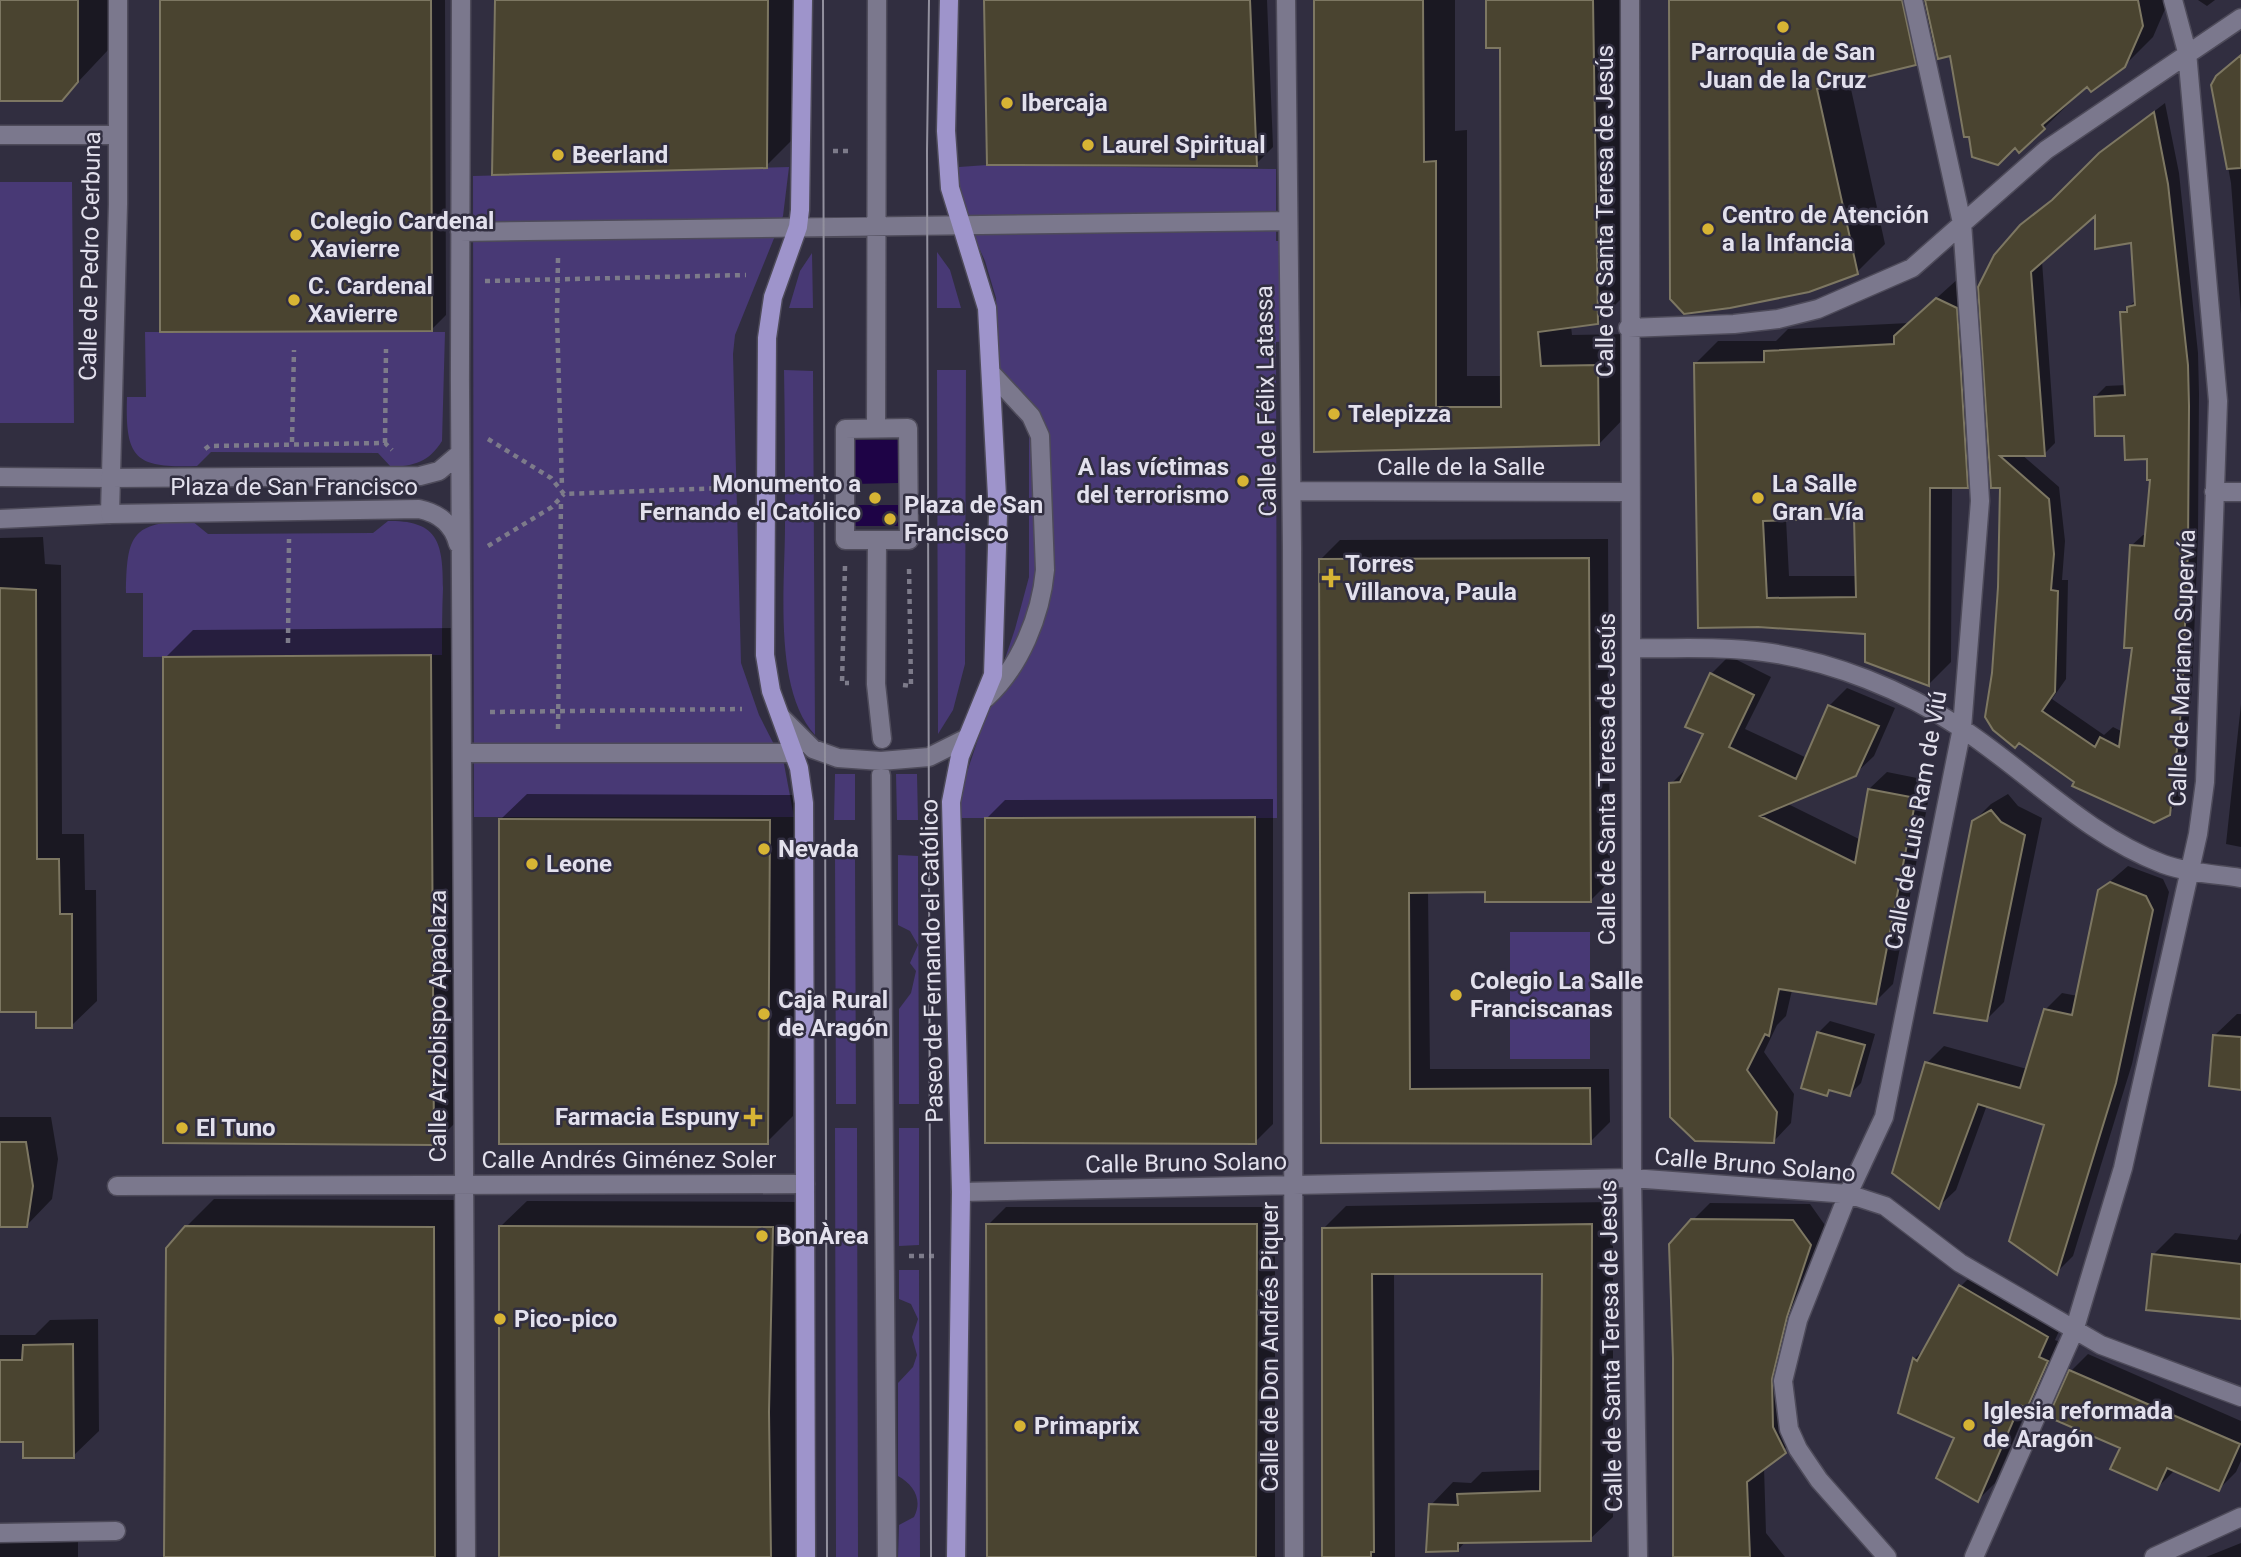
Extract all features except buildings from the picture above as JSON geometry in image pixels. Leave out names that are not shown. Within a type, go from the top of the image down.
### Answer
[{"type":"main road","points":[[803,0],[798,227],[773,297],[767,338],[765,654],[771,691],[794,753],[804,803],[806,1557]]},
{"type":"main road","name":"Paseo de Fernando el Católico","points":[[949,0],[946,131],[950,188],[985,297],[993,375],[998,515],[994,664],[986,698],[967,738],[956,773],[951,815],[961,1192],[957,1557]]},
{"type":"street","name":"Calle de Pedro Cerbuna","points":[[110,514],[118,135],[118,0]]},
{"type":"street","name":"Calle Arzobispo Apaolaza","points":[[461,0],[458,495],[466,1557]]},
{"type":"street","points":[[876,428],[877,0]]},
{"type":"street","name":"Calle de Félix Latassa","points":[[1286,0],[1293,800]]},
{"type":"street","name":"Calle de Santa Teresa de Jesús","points":[[1630,0],[1628,328],[1632,648],[1632,1178],[1638,1557]]},
{"type":"street","name":"Calle de Luis Ram de Viú","points":[[1887,1557],[1819,1480],[1798,1449],[1784,1405],[1783,1381],[1798,1320],[1848,1194],[1884,1117],[1962,729],[1980,501],[1962,223],[1913,0]]},
{"type":"street","name":"Calle de Mariano Supervía","points":[[1974,1557],[2074,1331],[2123,1168],[2190,871],[2205,782],[2218,401],[2187,52],[2173,0]]},
{"type":"street","points":[[1628,328],[1734,324],[1818,309],[1912,268],[2046,150],[2187,52],[2241,18]]},
{"type":"street","points":[[0,135],[118,135]]},
{"type":"street","points":[[460,232],[1287,220]]},
{"type":"street","points":[[986,698],[1006,676],[1027,636],[1043,590],[1045,570],[1040,436],[1031,416],[993,375]]},
{"type":"street","points":[[908,428],[909,540],[877,541],[845,540],[845,429],[908,428]]},
{"type":"street","name":"Plaza de San Francisco","points":[[0,477],[420,476],[439,471],[459,454]]},
{"type":"street","name":"Calle de la Salle","points":[[1292,491],[1629,492]]},
{"type":"street","points":[[2214,492],[2241,492]]},
{"type":"street","name":"Plaza de San Francisco","points":[[0,519],[110,514],[419,509],[445,521],[459,547]]},
{"type":"street","points":[[877,541],[876,684],[882,739]]},
{"type":"street","points":[[1632,648],[1745,650],[1796,658],[1876,684],[1962,729],[2099,830],[2139,853],[2190,871],[2241,878]]},
{"type":"street","points":[[781,717],[813,749],[838,758],[881,761],[929,757],[939,755],[967,738]]},
{"type":"street","points":[[462,753],[794,753]]},
{"type":"street","name":"Paseo de Fernando el Católico","points":[[881,775],[887,1557]]},
{"type":"street","name":"Calle de Don Andrés Piquer","points":[[1293,800],[1294,1557]]},
{"type":"street","name":"Calle Bruno Solano","points":[[961,1192],[1632,1178],[1848,1194],[1885,1206],[1960,1263],[2101,1345],[2241,1397]]},
{"type":"street","name":"Calle Andrés Giménez Soler","points":[[117,1186],[804,1184]]},
{"type":"street","points":[[2154,1557],[2241,1517]]},
{"type":"street","points":[[0,1533],[116,1531]]},
{"type":"path","points":[[833,151],[855,152]]},
{"type":"path","points":[[558,754],[563,491],[559,464],[559,232]]},
{"type":"path","points":[[480,281],[746,275]]},
{"type":"path","points":[[386,349],[385,443],[395,454]]},
{"type":"path","points":[[292,442],[294,350]]},
{"type":"path","points":[[484,437],[551,478],[563,491],[723,488]]},
{"type":"path","points":[[202,452],[209,446],[292,442],[385,443]]},
{"type":"path","points":[[486,547],[561,500]]},
{"type":"path","points":[[288,643],[289,539]]},
{"type":"path","points":[[490,712],[742,709]]},
{"type":"path","points":[[885,1256],[961,1256]]},
{"type":"shaded area","name":"Plaza de San Francisco","points":[[987,165],[1276,169],[1276,241],[1288,241],[1290,341],[1276,342],[1277,818],[957,818],[966,775],[1015,629],[1029,577],[1029,430],[1000,396],[996,298],[985,261],[959,203],[959,167]]},
{"type":"shaded area","points":[[789,167],[783,216],[735,335],[733,354],[741,663],[759,715],[784,764],[794,817],[474,817],[473,176]]},
{"type":"shaded area","points":[[0,182],[72,182],[74,423],[0,423]]},
{"type":"shaded area","points":[[937,252],[950,270],[961,308],[937,308]]},
{"type":"shaded area","points":[[812,253],[813,308],[789,308],[800,271]]},
{"type":"shaded area","points":[[145,332],[445,332],[442,441],[426,458],[414,464],[391,467],[378,453],[211,452],[197,466],[160,465],[147,461],[138,456],[132,447],[127,418],[127,397],[146,397]]},
{"type":"shaded area","points":[[784,370],[813,371],[815,735],[802,715],[793,692],[784,635]]},
{"type":"shaded area","points":[[937,370],[966,370],[965,664],[953,710],[938,734]]},
{"type":"shaded area","points":[[854,440],[898,440],[898,483],[854,484]]},
{"type":"shaded area","points":[[854,505],[898,505],[898,526],[854,526]]},
{"type":"shaded area","points":[[192,521],[208,534],[373,533],[388,521],[405,522],[428,530],[435,538],[442,559],[442,655],[143,657],[143,593],[126,593],[131,545],[136,536],[145,529],[172,522]]},
{"type":"shaded area","points":[[835,774],[855,774],[855,820],[834,820]]},
{"type":"shaded area","points":[[896,774],[917,774],[918,820],[897,820]]},
{"type":"shaded area","points":[[835,855],[855,855],[856,1104],[836,1104]]},
{"type":"shaded area","points":[[898,855],[918,856],[919,1104],[899,1104],[899,1009],[911,993],[916,971],[910,963],[918,945],[910,931],[898,925]]},
{"type":"shaded area","points":[[1510,932],[1590,932],[1590,1059],[1510,1059]]},
{"type":"shaded area","points":[[835,1128],[857,1128],[858,1557],[836,1557]]},
{"type":"shaded area","points":[[899,1128],[919,1128],[919,1245],[899,1246]]},
{"type":"shaded area","points":[[899,1270],[919,1270],[920,1557],[898,1557],[899,1525],[914,1517],[918,1505],[912,1488],[898,1476],[898,1383],[913,1367],[917,1355],[912,1337],[918,1319],[911,1304],[899,1299]]},
{"type":"tram line","points":[[823,0],[827,1557]]},
{"type":"tram line","points":[[929,0],[927,151],[931,1557]]},
{"type":"place","name":"Parroquia de San Juan de la Cruz","points":[[1783,27]]},
{"type":"place","name":"Ibercaja","points":[[1007,103]]},
{"type":"place","name":"Laurel Spiritual","points":[[1088,145]]},
{"type":"place","name":"Beerland","points":[[558,155]]},
{"type":"place","name":"Centro de Atención a la Infancia","points":[[1708,229]]},
{"type":"place","name":"Colegio Cardenal Xavierre","points":[[296,235]]},
{"type":"place","name":"C. Cardenal Xavierre","points":[[294,300]]},
{"type":"place","name":"Telepizza","points":[[1334,414]]},
{"type":"place","name":"A las víctimas del terrorismo","points":[[1243,481]]},
{"type":"place","name":"Monumento a Fernando el Católico","points":[[875,498]]},
{"type":"place","name":"La Salle Gran Vía","points":[[1758,498]]},
{"type":"place","name":"Plaza de San Francisco","points":[[890,519]]},
{"type":"place","name":"Torres Villanova, Paula","points":[[1331,578]]},
{"type":"place","name":"Nevada","points":[[764,849]]},
{"type":"place","name":"Leone","points":[[532,864]]},
{"type":"place","name":"Colegio La Salle Franciscanas","points":[[1456,995]]},
{"type":"place","name":"Caja Rural de Aragón","points":[[764,1014]]},
{"type":"place","name":"Farmacia Espuny","points":[[753,1117]]},
{"type":"place","name":"El Tuno","points":[[182,1128]]},
{"type":"place","name":"BonÀrea","points":[[762,1236]]},
{"type":"place","name":"Pico-pico","points":[[500,1319]]},
{"type":"place","name":"Iglesia reformada de Aragón","points":[[1969,1425]]},
{"type":"place","name":"Primaprix","points":[[1020,1426]]}]
